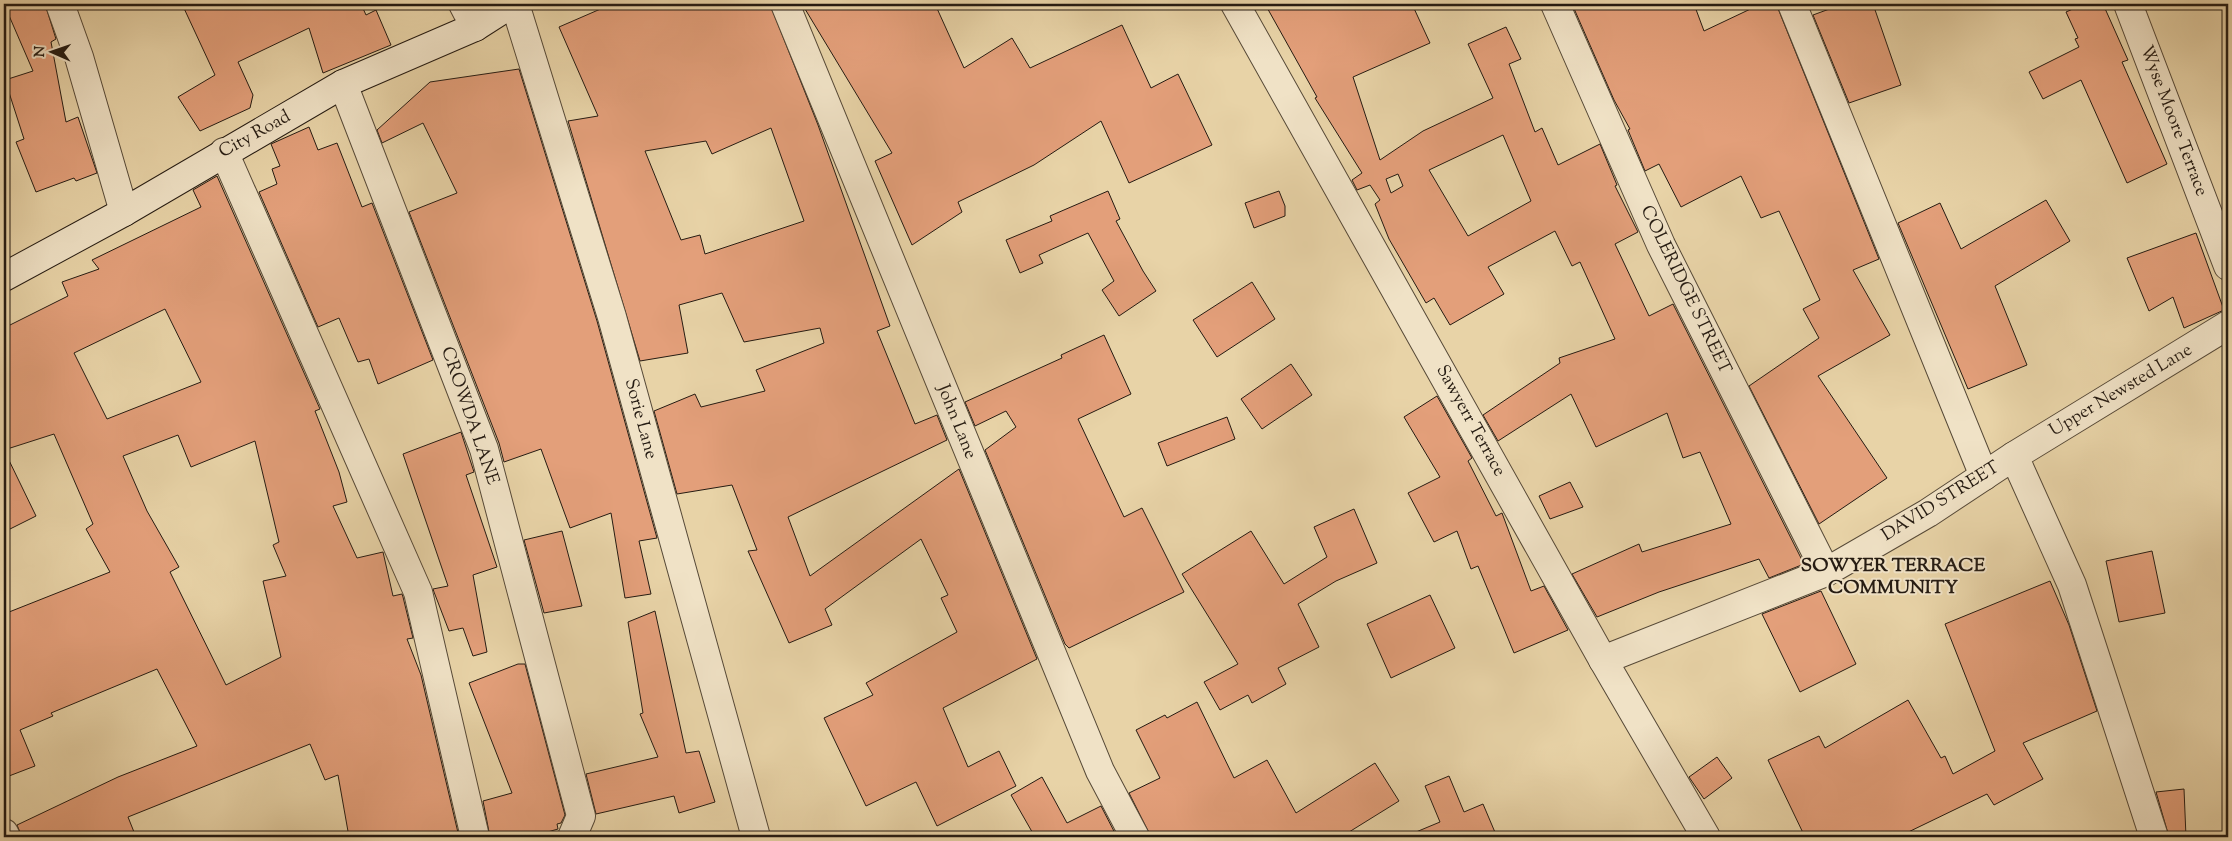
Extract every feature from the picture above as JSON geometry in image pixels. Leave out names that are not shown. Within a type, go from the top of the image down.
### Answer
[{"type":"street","points":[[60,4],[79,57],[124,212]]},
{"type":"street","name":"City Road","points":[[4,276],[124,212],[343,84],[469,15],[510,4]]},
{"type":"street","name":"Sorie Lane","points":[[515,4],[612,317],[756,837]]},
{"type":"street","name":"John Lane","points":[[785,4],[1100,771],[1135,837]]},
{"type":"street","name":"Sawyerr Terrace","points":[[1236,4],[1603,660],[1706,837]]},
{"type":"street","name":"COLERIDGE STREET","points":[[1555,4],[1661,245],[1826,572]]},
{"type":"street","points":[[1792,4],[1984,476]]},
{"type":"street","name":"Wyse Moore Terrace","points":[[2128,4],[2228,266]]},
{"type":"street","name":"CROWDA LANE","points":[[343,84],[484,449],[577,827]]},
{"type":"street","points":[[224,152],[418,592],[475,837]]},
{"type":"street","name":"Upper Newsted Lane","points":[[2014,456],[2228,325]]},
{"type":"street","name":"DAVID STREET","points":[[1603,660],[1826,572],[1928,513],[2014,456],[2072,585],[2154,837]]},
{"type":"street","points":[[4,833],[6,837]]},
{"type":"building","points":[[4,4],[45,4],[56,39],[51,42],[66,122],[78,117],[97,173],[76,181],[74,178],[36,192],[16,142],[24,139],[5,80],[33,71]]},
{"type":"building","points":[[182,4],[361,4],[366,15],[376,10],[391,45],[323,73],[309,28],[238,62],[253,95],[250,108],[200,131],[178,97],[215,75]]},
{"type":"building","points":[[612,4],[770,4],[818,125],[890,326],[877,331],[915,424],[937,415],[947,440],[788,517],[810,576],[959,469],[1037,659],[943,708],[968,767],[999,751],[1016,786],[937,826],[916,782],[866,806],[824,718],[873,695],[866,683],[957,632],[941,598],[948,595],[921,539],[825,609],[832,625],[789,643],[748,551],[757,550],[732,485],[677,494],[654,411],[695,394],[701,407],[765,391],[756,370],[824,343],[820,328],[744,342],[722,293],[679,305],[688,353],[640,361],[568,121],[598,116],[559,27]],"holes":[[[771,128],[804,221],[705,254],[700,235],[681,240],[645,151],[706,141],[712,154]]]},
{"type":"building","points":[[802,4],[935,4],[964,68],[1012,38],[1030,68],[1122,25],[1151,88],[1178,74],[1212,145],[1129,183],[1101,121],[1034,165],[958,202],[962,212],[912,245],[875,161],[892,153]]},
{"type":"building","points":[[1265,4],[1412,4],[1430,43],[1353,77],[1380,160],[1423,131],[1493,98],[1468,44],[1506,27],[1521,59],[1509,64],[1535,132],[1542,128],[1558,165],[1600,144],[1617,185],[1615,186],[1638,232],[1615,244],[1649,316],[1673,304],[1804,564],[1769,578],[1759,559],[1659,592],[1597,617],[1572,574],[1639,544],[1642,552],[1731,524],[1700,452],[1683,458],[1667,413],[1596,447],[1571,394],[1498,441],[1483,415],[1560,363],[1559,358],[1615,339],[1580,262],[1572,266],[1555,231],[1488,267],[1504,294],[1450,325],[1434,298],[1426,303],[1389,239],[1375,204],[1380,200],[1370,185],[1357,190],[1352,180],[1362,173],[1315,98],[1317,97]],"holes":[[[1503,135],[1531,201],[1468,236],[1429,170]],[[1398,174],[1403,186],[1391,193],[1386,179]]]},
{"type":"building","points":[[1572,4],[1694,4],[1704,31],[1761,4],[1776,4],[1777,6],[1879,259],[1853,270],[1890,335],[1818,376],[1887,478],[1819,524],[1749,386],[1819,338],[1803,309],[1820,300],[1779,211],[1761,218],[1741,176],[1681,207],[1659,164],[1645,171],[1628,130],[1630,129],[1614,100]]},
{"type":"building","points":[[1843,4],[1873,4],[1901,85],[1849,103],[1813,15]]},
{"type":"building","points":[[2084,4],[2103,4],[2128,60],[2122,62],[2167,164],[2127,183],[2081,80],[2043,99],[2029,72],[2079,47],[2075,39],[2078,38],[2066,12]]},
{"type":"building","points":[[519,69],[597,321],[657,538],[639,541],[651,594],[625,598],[611,513],[570,528],[541,449],[504,462],[499,443],[409,212],[457,193],[423,123],[382,143],[377,130],[430,82]]},
{"type":"building","points":[[309,127],[318,150],[337,143],[362,207],[372,203],[433,360],[378,384],[369,359],[358,362],[339,318],[318,327],[259,192],[277,184],[272,169],[280,166],[271,144]]},
{"type":"building","points":[[217,176],[320,409],[315,411],[339,472],[347,502],[333,506],[357,558],[383,552],[393,596],[402,594],[413,638],[407,639],[421,675],[459,837],[349,837],[338,775],[325,780],[310,744],[128,817],[136,837],[22,837],[17,825],[118,777],[197,746],[157,669],[51,713],[53,716],[20,730],[35,766],[9,776],[4,763],[4,614],[110,572],[86,529],[93,524],[54,434],[4,450],[4,328],[68,296],[62,282],[99,269],[92,260],[201,207],[193,190]],"holes":[[[165,309],[201,382],[107,419],[74,353]],[[178,435],[191,467],[255,441],[279,542],[273,545],[286,576],[263,581],[281,657],[226,685],[170,572],[179,567],[147,511],[123,456]]]},
{"type":"building","points":[[1108,191],[1120,219],[1116,221],[1156,291],[1119,316],[1102,290],[1114,281],[1088,233],[1039,255],[1043,263],[1020,273],[1006,240],[1052,221],[1050,216]]},
{"type":"building","points":[[1279,191],[1285,206],[1285,216],[1254,228],[1245,203]]},
{"type":"building","points":[[2046,200],[2070,241],[1995,286],[2027,365],[1968,389],[1898,223],[1940,203],[1961,249]]},
{"type":"building","points":[[2196,233],[2224,310],[2184,328],[2173,297],[2149,311],[2127,258]]},
{"type":"building","points":[[1252,282],[1275,319],[1217,357],[1193,320]]},
{"type":"building","points":[[1104,335],[1131,394],[1078,419],[1124,517],[1142,508],[1184,592],[1069,648],[1065,644],[985,450],[1016,427],[1006,411],[975,426],[965,402],[1062,358],[1061,355]]},
{"type":"building","points":[[1291,364],[1312,395],[1262,429],[1241,399]]},
{"type":"building","points":[[1437,396],[1472,458],[1468,461],[1496,516],[1502,513],[1531,591],[1544,586],[1568,630],[1514,653],[1478,566],[1471,569],[1457,531],[1434,542],[1408,493],[1440,477],[1404,417]]},
{"type":"building","points":[[1227,417],[1235,439],[1167,466],[1158,443]]},
{"type":"building","points":[[461,432],[474,472],[466,475],[497,567],[473,575],[487,652],[473,656],[463,628],[449,631],[434,592],[433,589],[448,586],[403,454]]},
{"type":"building","points":[[4,450],[36,516],[4,532]]},
{"type":"building","points":[[1570,482],[1583,507],[1550,519],[1539,496]]},
{"type":"building","points":[[1354,509],[1377,563],[1336,581],[1298,604],[1319,647],[1278,668],[1286,684],[1252,703],[1248,695],[1220,710],[1204,682],[1238,664],[1182,574],[1251,531],[1284,584],[1327,557],[1314,527]]},
{"type":"building","points":[[562,531],[582,606],[544,613],[524,540]]},
{"type":"building","points":[[2152,551],[2165,613],[2119,622],[2106,561]]},
{"type":"building","points":[[2050,581],[2069,625],[2097,711],[2023,743],[2043,779],[1994,805],[1987,794],[1898,837],[1805,837],[1768,760],[1819,736],[1825,748],[1908,700],[1941,758],[1945,756],[1953,774],[1995,751],[1945,624]]},
{"type":"building","points":[[1821,591],[1856,664],[1800,692],[1762,614]]},
{"type":"building","points":[[1430,595],[1455,648],[1391,678],[1367,624]]},
{"type":"building","points":[[655,611],[686,753],[699,751],[715,802],[679,813],[674,796],[596,814],[586,774],[658,757],[640,714],[643,713],[628,622]]},
{"type":"building","points":[[518,664],[525,664],[565,815],[561,823],[557,824],[558,829],[530,837],[490,837],[483,801],[512,793],[469,683]]},
{"type":"building","points":[[1197,702],[1234,778],[1267,760],[1296,813],[1375,763],[1399,801],[1341,837],[1151,837],[1129,793],[1160,778],[1136,730],[1165,715],[1167,718]]},
{"type":"building","points":[[1717,757],[1732,778],[1704,799],[1689,777]]},
{"type":"building","points":[[1449,776],[1464,812],[1483,804],[1497,837],[1404,837],[1440,822],[1425,786]]},
{"type":"building","points":[[1042,777],[1067,823],[1101,806],[1117,837],[1035,837],[1011,795]]},
{"type":"building","points":[[2184,789],[2186,837],[2169,837],[2156,792]]},
{"type":"district","name":"SOWYER TERRACE COMMUNITY","points":[[1893,577]]}]
